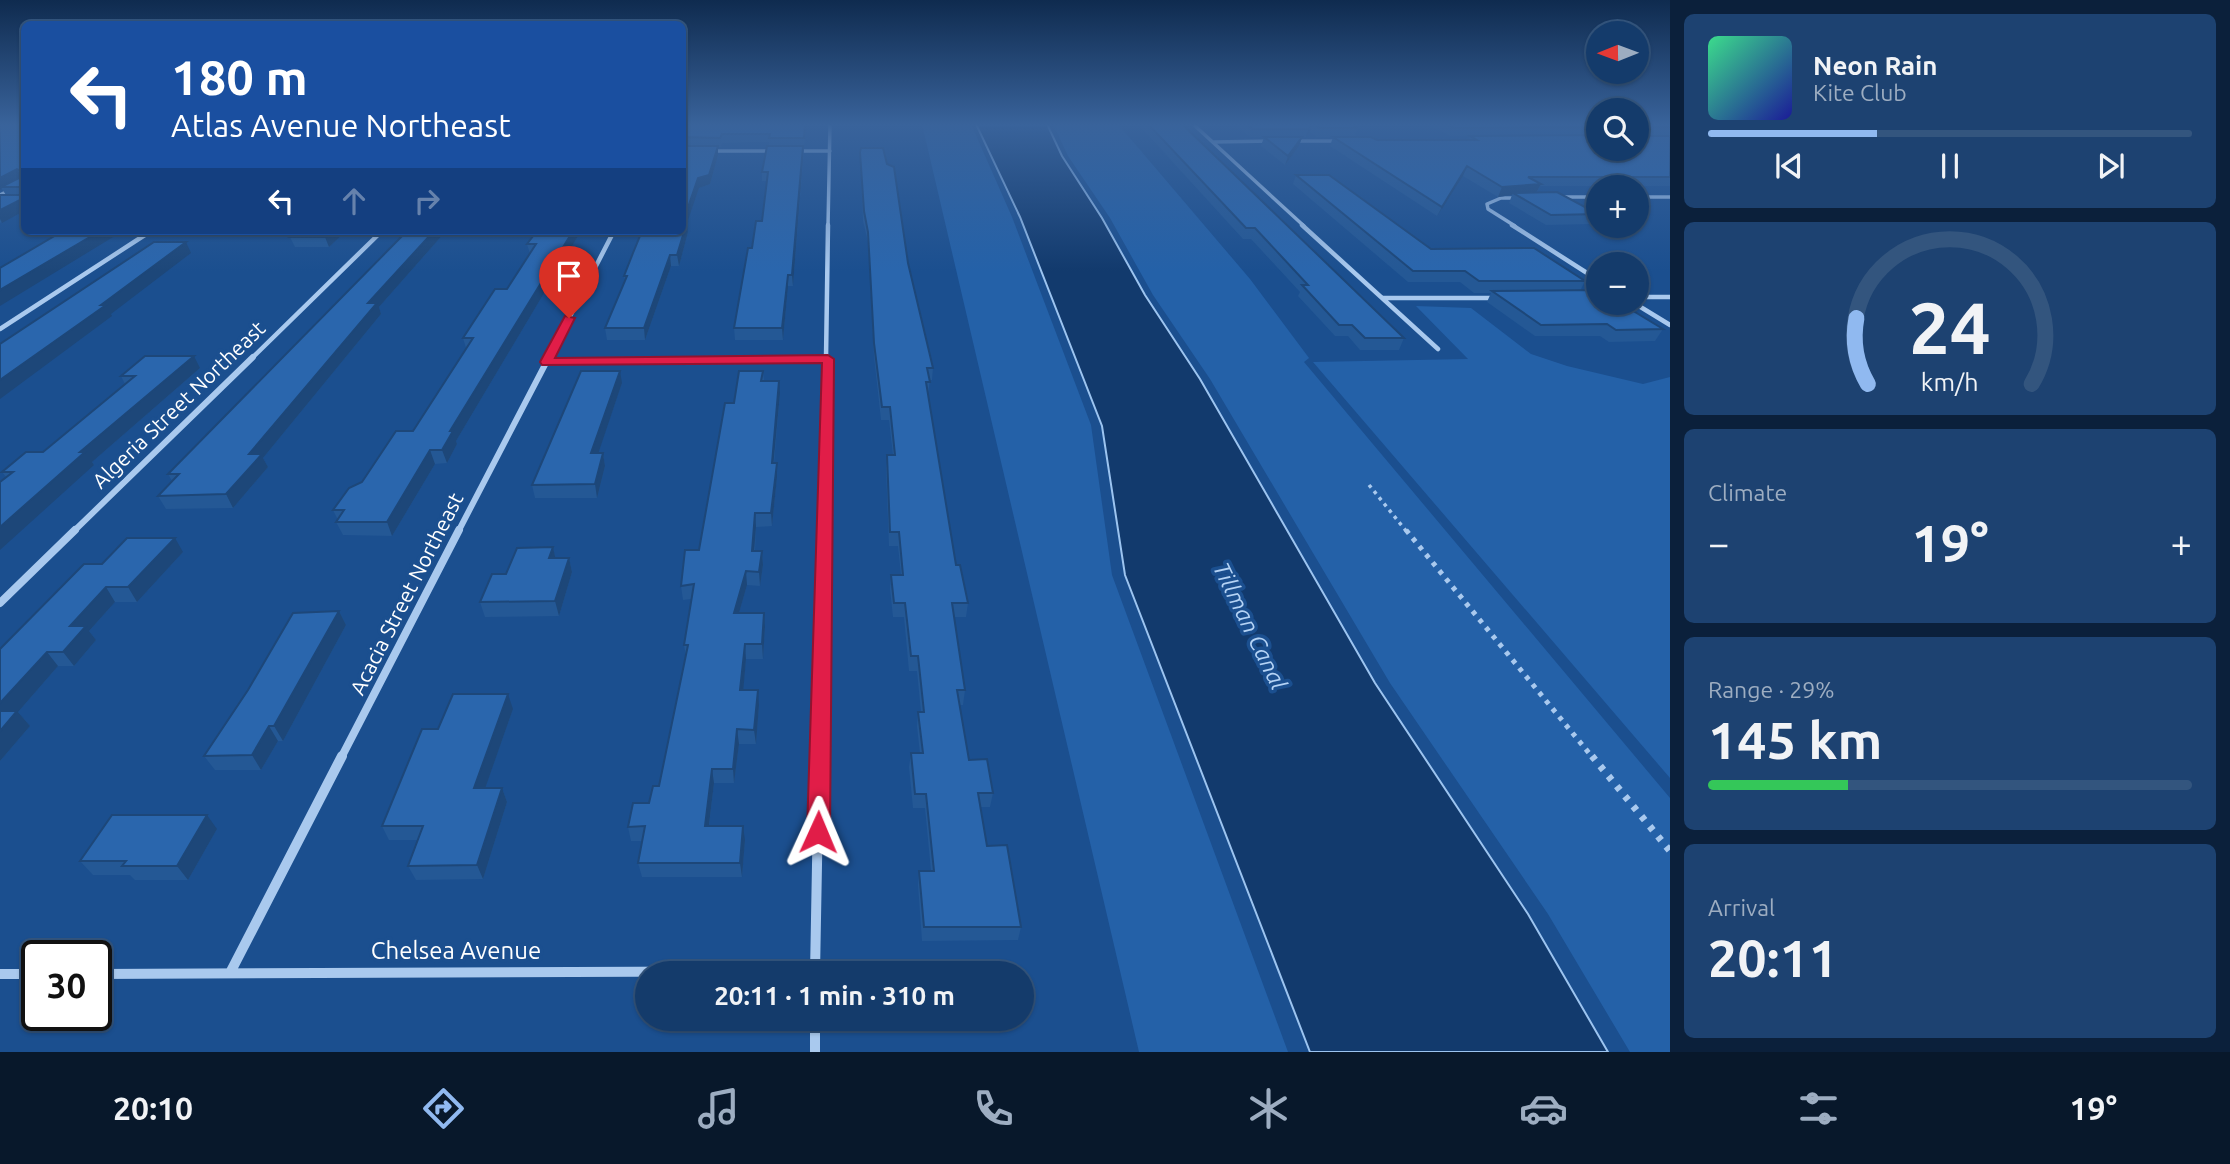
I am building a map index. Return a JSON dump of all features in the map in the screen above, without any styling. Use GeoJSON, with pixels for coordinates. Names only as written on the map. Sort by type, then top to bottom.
{"type":"FeatureCollection","features":[{"type":"Feature","properties":{"kind":"street"},"geometry":{"type":"LineString","coordinates":[[815,961],[830,173]]}},
{"type":"Feature","properties":{"kind":"street"},"geometry":{"type":"LineString","coordinates":[[1247,173],[1438,349]]}},
{"type":"Feature","properties":{"kind":"street"},"geometry":{"type":"LineString","coordinates":[[0,195],[21,184]]}},
{"type":"Feature","properties":{"kind":"street"},"geometry":{"type":"LineString","coordinates":[[1524,197],[1488,202],[1488,209],[1586,272]]}},
{"type":"Feature","properties":{"kind":"street"},"geometry":{"type":"LineString","coordinates":[[1548,197],[1586,197]]}},
{"type":"Feature","properties":{"kind":"street"},"geometry":{"type":"LineString","coordinates":[[1649,197],[1670,197]]}},
{"type":"Feature","properties":{"kind":"street"},"geometry":{"type":"LineString","coordinates":[[0,329],[145,235]]}},
{"type":"Feature","properties":{"kind":"street","name":"Algeria Street Northeast"},"geometry":{"type":"LineString","coordinates":[[0,603],[378,235]]}},
{"type":"Feature","properties":{"kind":"street","name":"Acacia Street Northeast"},"geometry":{"type":"LineString","coordinates":[[230,973],[612,235]]}},
{"type":"Feature","properties":{"kind":"street"},"geometry":{"type":"LineString","coordinates":[[1649,297],[1670,297]]}},
{"type":"Feature","properties":{"kind":"street"},"geometry":{"type":"LineString","coordinates":[[1382,298],[1504,298]]}},
{"type":"Feature","properties":{"kind":"street"},"geometry":{"type":"LineString","coordinates":[[1649,313],[1670,326]]}},
{"type":"Feature","properties":{"kind":"street"},"geometry":{"type":"LineString","coordinates":[[547,362],[828,359]]}},
{"type":"Feature","properties":{"kind":"street","name":"Chelsea Avenue"},"geometry":{"type":"LineString","coordinates":[[112,974],[635,972]]}},
{"type":"Feature","properties":{"kind":"street"},"geometry":{"type":"LineString","coordinates":[[0,974],[21,974]]}},
{"type":"Feature","properties":{"kind":"street"},"geometry":{"type":"LineString","coordinates":[[815,1031],[815,1052]]}},
{"type":"Feature","properties":{"kind":"path"},"geometry":{"type":"LineString","coordinates":[[1369,485],[1670,851]]}},
{"type":"Feature","properties":{"kind":"shaded area"},"geometry":{"type":"Polygon","coordinates":[[[933,173],[993,173],[1012,217],[1091,425],[1112,575],[1288,1052],[1139,1052],[933,173]]]}},
{"type":"Feature","properties":{"kind":"shaded area"},"geometry":{"type":"Polygon","coordinates":[[[1080,173],[1160,173],[1250,279],[1309,358],[1304,362],[1670,798],[1670,1052],[1630,1052],[1548,914],[1390,683],[1210,379],[1153,295],[1110,218],[1080,173]]]}},
{"type":"Feature","properties":{"kind":"shaded area"},"geometry":{"type":"Polygon","coordinates":[[[1416,306],[1471,308],[1531,354],[1567,366],[1643,384],[1670,377],[1670,778],[1313,362],[1468,359],[1416,306]]]}},
{"type":"Feature","properties":{"kind":"water","name":"Tillman Canal"},"geometry":{"type":"Polygon","coordinates":[[[999,173],[1073,173],[1102,218],[1145,295],[1200,379],[1375,683],[1528,914],[1608,1052],[1310,1052],[1125,575],[1102,426],[1020,217],[999,173]]]}},
{"type":"Feature","properties":{"kind":"building"},"geometry":{"type":"Polygon","coordinates":[[[686,173],[710,173],[698,178],[686,213],[686,173]]]}},
{"type":"Feature","properties":{"kind":"building"},"geometry":{"type":"Polygon","coordinates":[[[768,173],[801,173],[792,275],[788,275],[782,328],[734,328],[748,248],[752,248],[756,221],[762,221],[768,173]]]}},
{"type":"Feature","properties":{"kind":"building"},"geometry":{"type":"Polygon","coordinates":[[[861,173],[895,173],[908,263],[933,368],[927,368],[930,382],[926,382],[956,565],[960,565],[968,603],[952,603],[965,690],[957,690],[969,760],[987,759],[993,793],[978,793],[987,846],[1007,845],[1021,927],[924,927],[919,871],[934,871],[926,794],[915,794],[911,753],[923,753],[918,712],[924,712],[918,656],[911,656],[905,603],[894,603],[891,575],[903,575],[899,532],[890,532],[887,455],[895,455],[890,407],[882,407],[874,343],[868,232],[861,173]]]}},
{"type":"Feature","properties":{"kind":"building"},"geometry":{"type":"Polygon","coordinates":[[[1194,173],[1233,173],[1404,338],[1365,338],[1352,325],[1339,325],[1302,285],[1308,285],[1255,228],[1246,228],[1194,173]]]}},
{"type":"Feature","properties":{"kind":"building"},"geometry":{"type":"Polygon","coordinates":[[[1389,173],[1463,173],[1442,207],[1389,173]]]}},
{"type":"Feature","properties":{"kind":"building"},"geometry":{"type":"Polygon","coordinates":[[[1479,173],[1670,173],[1670,177],[1528,177],[1541,184],[1502,187],[1479,173]]]}},
{"type":"Feature","properties":{"kind":"building"},"geometry":{"type":"Polygon","coordinates":[[[1296,175],[1329,175],[1431,249],[1534,248],[1585,281],[1479,281],[1465,271],[1413,271],[1296,175]]]}},
{"type":"Feature","properties":{"kind":"building"},"geometry":{"type":"Polygon","coordinates":[[[21,177],[21,188],[1,187],[21,177]]]}},
{"type":"Feature","properties":{"kind":"building"},"geometry":{"type":"Polygon","coordinates":[[[1557,192],[1586,208],[1586,214],[1551,215],[1513,193],[1557,192]]]}},
{"type":"Feature","properties":{"kind":"building"},"geometry":{"type":"Polygon","coordinates":[[[0,195],[20,195],[21,200],[0,210],[0,195]]]}},
{"type":"Feature","properties":{"kind":"building"},"geometry":{"type":"Polygon","coordinates":[[[56,235],[93,235],[0,290],[0,268],[56,235]]]}},
{"type":"Feature","properties":{"kind":"building"},"geometry":{"type":"Polygon","coordinates":[[[293,235],[327,235],[325,237],[290,237],[293,235]]]}},
{"type":"Feature","properties":{"kind":"building"},"geometry":{"type":"Polygon","coordinates":[[[403,235],[430,235],[368,303],[377,303],[249,454],[262,454],[226,494],[158,496],[179,474],[168,474],[403,235]]]}},
{"type":"Feature","properties":{"kind":"building"},"geometry":{"type":"Polygon","coordinates":[[[534,235],[571,235],[450,431],[453,431],[442,450],[430,450],[387,522],[336,522],[344,510],[333,510],[349,488],[362,482],[396,431],[413,431],[473,338],[463,338],[495,289],[507,289],[536,244],[527,244],[534,235]]]}},
{"type":"Feature","properties":{"kind":"building"},"geometry":{"type":"Polygon","coordinates":[[[640,235],[683,235],[677,255],[670,255],[644,328],[605,328],[627,276],[624,276],[640,235]]]}},
{"type":"Feature","properties":{"kind":"building"},"geometry":{"type":"Polygon","coordinates":[[[154,242],[186,242],[101,305],[106,305],[0,380],[0,344],[154,242]]]}},
{"type":"Feature","properties":{"kind":"building"},"geometry":{"type":"Polygon","coordinates":[[[1586,290],[1586,315],[1640,315],[1663,329],[1616,330],[1607,324],[1541,325],[1492,291],[1586,290]]]}},
{"type":"Feature","properties":{"kind":"building"},"geometry":{"type":"Polygon","coordinates":[[[145,356],[194,356],[80,452],[85,452],[0,527],[0,482],[13,472],[2,472],[26,452],[43,452],[135,376],[121,376],[145,356]]]}},
{"type":"Feature","properties":{"kind":"building"},"geometry":{"type":"Polygon","coordinates":[[[581,371],[620,371],[591,453],[603,453],[595,484],[532,485],[581,371]]]}},
{"type":"Feature","properties":{"kind":"building"},"geometry":{"type":"Polygon","coordinates":[[[739,371],[763,371],[761,381],[779,381],[772,463],[777,463],[771,513],[755,513],[752,551],[762,551],[759,572],[746,571],[734,613],[764,613],[762,644],[745,644],[740,690],[758,690],[754,730],[737,729],[733,769],[712,769],[705,826],[743,826],[740,863],[638,863],[645,826],[628,827],[633,803],[649,803],[653,786],[659,786],[688,645],[684,645],[694,584],[681,586],[685,550],[699,550],[725,403],[734,403],[739,371]]]}},
{"type":"Feature","properties":{"kind":"building"},"geometry":{"type":"Polygon","coordinates":[[[127,538],[175,538],[128,587],[106,587],[70,626],[86,626],[63,652],[47,652],[0,703],[0,649],[84,564],[102,564],[127,538]]]}},
{"type":"Feature","properties":{"kind":"building"},"geometry":{"type":"Polygon","coordinates":[[[553,547],[549,558],[569,558],[555,601],[480,602],[492,574],[506,574],[517,548],[553,547]]]}},
{"type":"Feature","properties":{"kind":"building"},"geometry":{"type":"Polygon","coordinates":[[[339,611],[274,726],[269,726],[252,755],[204,756],[248,690],[293,613],[339,611]]]}},
{"type":"Feature","properties":{"kind":"building"},"geometry":{"type":"Polygon","coordinates":[[[453,694],[508,694],[474,788],[502,788],[477,865],[408,866],[423,826],[382,826],[422,729],[438,729],[453,694]]]}},
{"type":"Feature","properties":{"kind":"building"},"geometry":{"type":"Polygon","coordinates":[[[0,711],[17,711],[0,731],[0,711]]]}},
{"type":"Feature","properties":{"kind":"building"},"geometry":{"type":"Polygon","coordinates":[[[112,815],[207,815],[177,866],[122,866],[126,861],[80,861],[112,815]]]}},
{"type":"Feature","properties":{"kind":"route"},"geometry":{"type":"LineString","coordinates":[[569,318],[547,362],[828,359],[818,832]]}}]}
